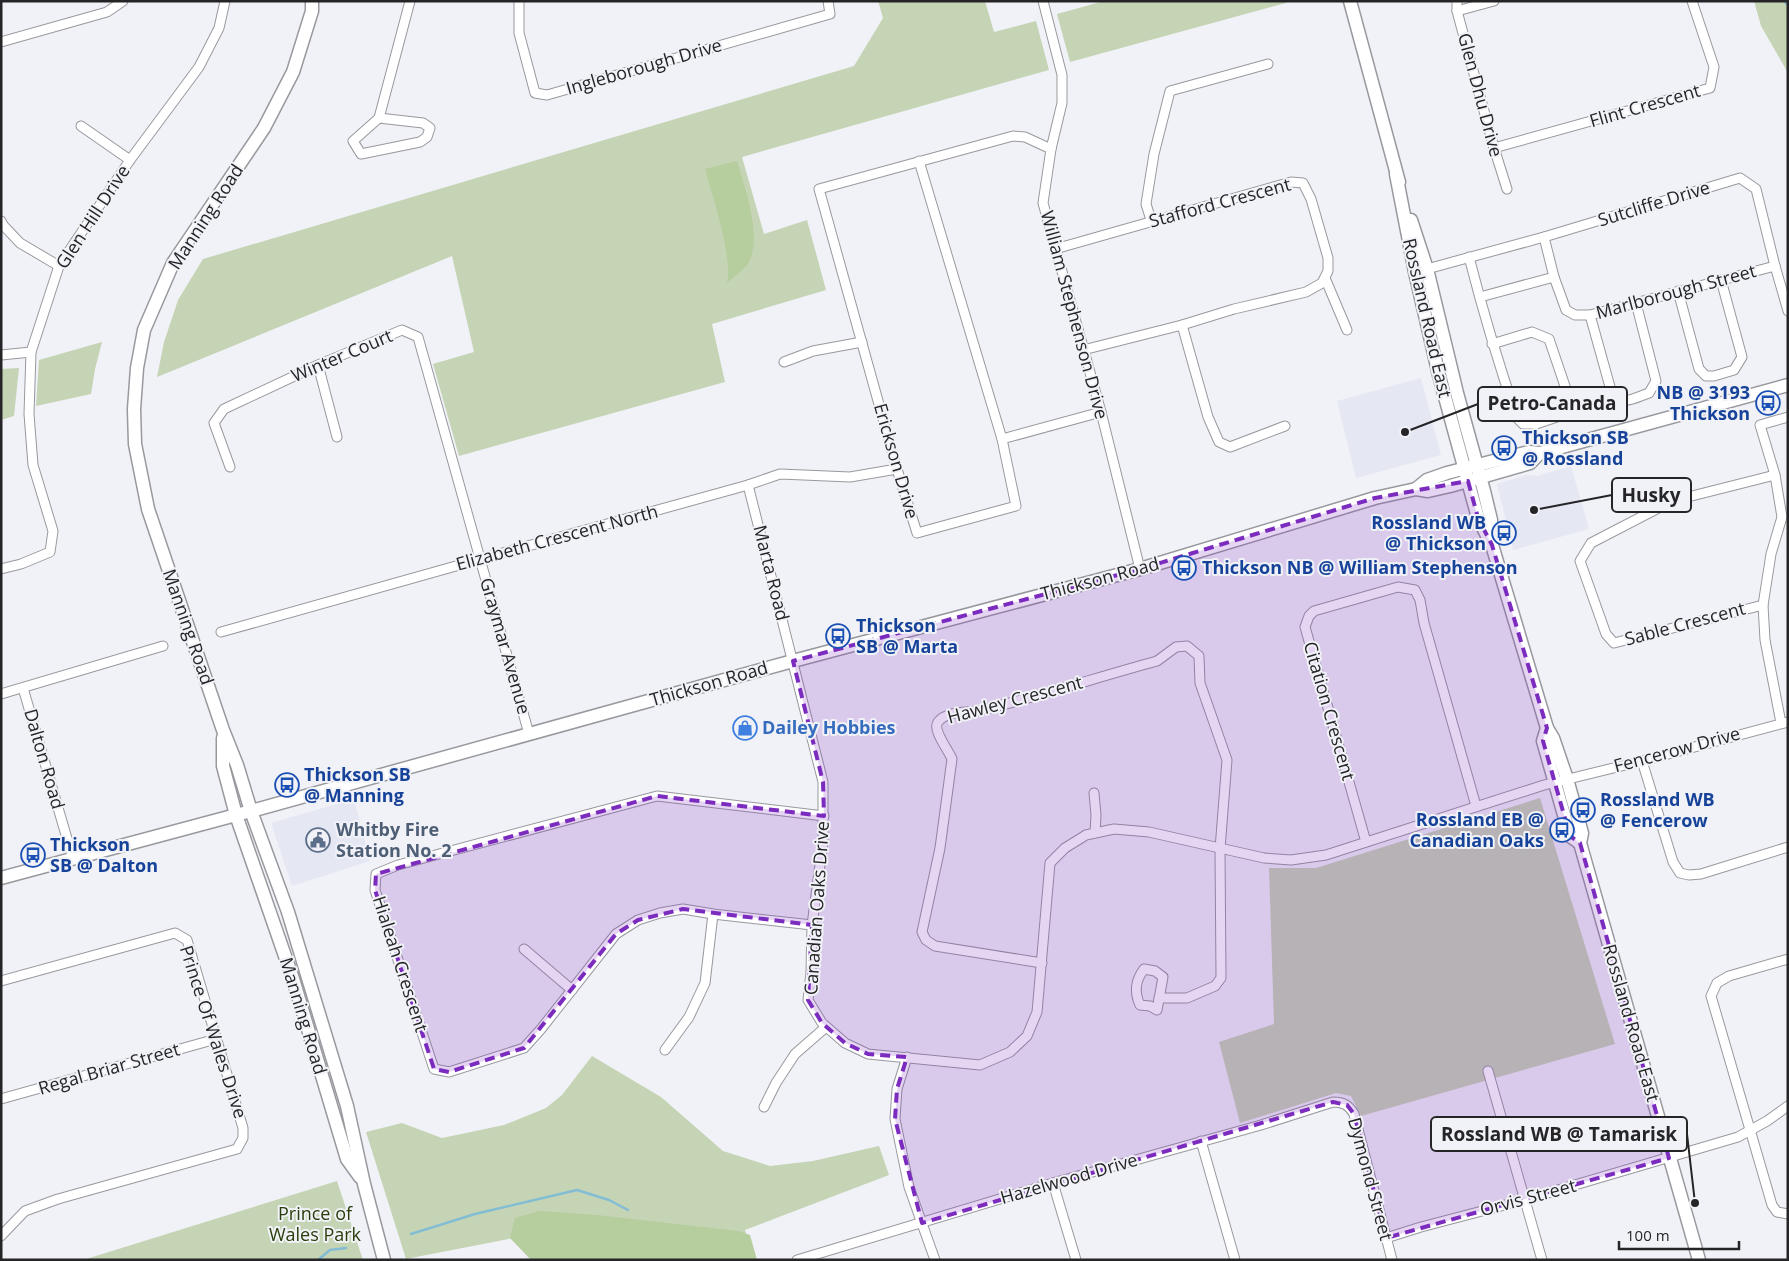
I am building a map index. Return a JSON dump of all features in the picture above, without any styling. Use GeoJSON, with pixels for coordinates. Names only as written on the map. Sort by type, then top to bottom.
{"type":"FeatureCollection","features":[{"type":"Feature","properties":{"kind":"main road","name":"Manning Road"},"geometry":{"type":"LineString","coordinates":[[312,1],[312,11],[293,72],[264,128],[173,264],[144,330],[137,368],[134,409],[135,444],[148,509],[223,730],[237,765],[251,811],[288,912],[347,1106],[364,1184],[384,1260]]}},
{"type":"Feature","properties":{"kind":"main road","name":"Rossland Road East"},"geometry":{"type":"LineString","coordinates":[[1350,1],[1396,174],[1427,269],[1457,393],[1474,480],[1491,520],[1492,545],[1547,728],[1554,738],[1561,781],[1582,833],[1580,843],[1699,1260]]}},
{"type":"Feature","properties":{"kind":"main road","name":"Rossland Road East"},"geometry":{"type":"LineString","coordinates":[[1396,174],[1415,272],[1439,375],[1471,466]]}},
{"type":"Feature","properties":{"kind":"main road","name":"Thickson Road"},"geometry":{"type":"LineString","coordinates":[[1416,489],[1427,480],[1471,466],[1529,452],[1540,453],[1788,385]]}},
{"type":"Feature","properties":{"kind":"main road","name":"Thickson Road"},"geometry":{"type":"LineString","coordinates":[[1,878],[251,811],[793,660],[1140,569],[1375,498],[1416,489],[1428,491],[1474,480],[1530,463],[1540,453]]}},
{"type":"Feature","properties":{"kind":"main road","name":"Manning Road"},"geometry":{"type":"LineString","coordinates":[[223,730],[223,766],[236,815],[293,979],[348,1159],[364,1184]]}},
{"type":"Feature","properties":{"kind":"street"},"geometry":{"type":"LineString","coordinates":[[1,42],[108,12],[123,1]]}},
{"type":"Feature","properties":{"kind":"street","name":"Glen Hill Drive"},"geometry":{"type":"LineString","coordinates":[[1,569],[21,564],[50,552],[53,531],[33,465],[29,414],[31,352],[59,266],[130,160],[199,67],[219,28],[225,1]]}},
{"type":"Feature","properties":{"kind":"street"},"geometry":{"type":"LineString","coordinates":[[379,118],[423,123],[430,128],[427,137],[420,142],[361,154],[353,141],[379,118],[410,1]]}},
{"type":"Feature","properties":{"kind":"street","name":"Ingleborough Drive"},"geometry":{"type":"LineString","coordinates":[[519,1],[519,33],[535,93],[547,95],[830,14],[828,1]]}},
{"type":"Feature","properties":{"kind":"street","name":"William Stephenson Drive"},"geometry":{"type":"LineString","coordinates":[[1043,1],[1062,74],[1062,103],[1051,150],[1043,203],[1101,412],[1140,569]]}},
{"type":"Feature","properties":{"kind":"street"},"geometry":{"type":"LineString","coordinates":[[1457,6],[1494,1]]}},
{"type":"Feature","properties":{"kind":"street","name":"Flint Crescent"},"geometry":{"type":"LineString","coordinates":[[1494,148],[1710,88],[1714,67],[1692,1]]}},
{"type":"Feature","properties":{"kind":"street","name":"Glen Dhu Drive"},"geometry":{"type":"LineString","coordinates":[[1457,6],[1494,148],[1507,189]]}},
{"type":"Feature","properties":{"kind":"street"},"geometry":{"type":"LineString","coordinates":[[1151,220],[1146,204],[1154,154],[1170,91],[1268,64]]}},
{"type":"Feature","properties":{"kind":"street"},"geometry":{"type":"LineString","coordinates":[[82,126],[130,160]]}},
{"type":"Feature","properties":{"kind":"street","name":"Erickson Drive"},"geometry":{"type":"LineString","coordinates":[[919,161],[1002,439],[1016,506],[917,533],[897,469],[819,189],[919,161],[1013,136],[1026,137],[1051,150]]}},
{"type":"Feature","properties":{"kind":"street","name":"Sutcliffe Drive"},"geometry":{"type":"LineString","coordinates":[[1427,269],[1544,237],[1740,178],[1756,189],[1774,266],[1788,311]]}},
{"type":"Feature","properties":{"kind":"street","name":"Stafford Crescent"},"geometry":{"type":"LineString","coordinates":[[1055,249],[1151,220],[1291,182],[1303,183],[1310,199],[1328,258],[1328,271],[1325,278]]}},
{"type":"Feature","properties":{"kind":"street"},"geometry":{"type":"LineString","coordinates":[[1,221],[2,225],[20,243],[59,266]]}},
{"type":"Feature","properties":{"kind":"street","name":"Marlborough Street"},"geometry":{"type":"LineString","coordinates":[[1544,237],[1554,277],[1566,310],[1576,315],[1590,315],[1774,266]]}},
{"type":"Feature","properties":{"kind":"street"},"geometry":{"type":"LineString","coordinates":[[1469,257],[1492,344],[1517,418],[1523,424],[1536,424],[1563,415],[1568,406],[1568,395],[1549,339],[1532,332],[1492,344]]}},
{"type":"Feature","properties":{"kind":"street"},"geometry":{"type":"LineString","coordinates":[[1480,297],[1554,277]]}},
{"type":"Feature","properties":{"kind":"street"},"geometry":{"type":"LineString","coordinates":[[1083,350],[1182,325],[1234,309],[1306,292],[1322,283],[1325,278]]}},
{"type":"Feature","properties":{"kind":"street"},"geometry":{"type":"LineString","coordinates":[[1325,278],[1347,330]]}},
{"type":"Feature","properties":{"kind":"street"},"geometry":{"type":"LineString","coordinates":[[1678,291],[1699,369],[1706,376],[1714,376],[1734,370],[1742,356],[1721,280]]}},
{"type":"Feature","properties":{"kind":"street"},"geometry":{"type":"LineString","coordinates":[[1590,315],[1612,394],[1619,400],[1628,401],[1649,393],[1656,381],[1636,303]]}},
{"type":"Feature","properties":{"kind":"street"},"geometry":{"type":"LineString","coordinates":[[1182,325],[1208,418],[1218,442],[1230,447],[1285,426]]}},
{"type":"Feature","properties":{"kind":"street","name":"Winter Court"},"geometry":{"type":"LineString","coordinates":[[230,467],[214,423],[224,409],[318,365],[402,330],[418,337],[480,559]]}},
{"type":"Feature","properties":{"kind":"street"},"geometry":{"type":"LineString","coordinates":[[784,362],[813,352],[862,342]]}},
{"type":"Feature","properties":{"kind":"street"},"geometry":{"type":"LineString","coordinates":[[1,355],[31,352]]}},
{"type":"Feature","properties":{"kind":"street"},"geometry":{"type":"LineString","coordinates":[[318,365],[337,437]]}},
{"type":"Feature","properties":{"kind":"street"},"geometry":{"type":"LineString","coordinates":[[1002,439],[1101,412]]}},
{"type":"Feature","properties":{"kind":"street"},"geometry":{"type":"LineString","coordinates":[[1784,722],[1765,640],[1763,604],[1771,554],[1782,518],[1774,474],[1760,425],[1788,417]]}},
{"type":"Feature","properties":{"kind":"street","name":"Elizabeth Crescent North"},"geometry":{"type":"LineString","coordinates":[[221,632],[748,485],[780,474],[850,477],[897,469]]}},
{"type":"Feature","properties":{"kind":"street","name":"Sable Crescent"},"geometry":{"type":"LineString","coordinates":[[1763,604],[1614,642],[1606,634],[1580,561],[1591,543],[1672,501],[1774,474]]}},
{"type":"Feature","properties":{"kind":"street","name":"Marta Road"},"geometry":{"type":"LineString","coordinates":[[748,485],[793,660]]}},
{"type":"Feature","properties":{"kind":"street","name":"Graymar Avenue"},"geometry":{"type":"LineString","coordinates":[[480,559],[529,734]]}},
{"type":"Feature","properties":{"kind":"street","name":"Citation Crescent"},"geometry":{"type":"LineString","coordinates":[[1366,842],[1305,627],[1309,616],[1314,611],[1398,587],[1415,590],[1420,600],[1427,632],[1476,806]]}},
{"type":"Feature","properties":{"kind":"street"},"geometry":{"type":"LineString","coordinates":[[1,694],[164,646]]}},
{"type":"Feature","properties":{"kind":"street","name":"Hawley Crescent"},"geometry":{"type":"LineString","coordinates":[[1042,963],[935,946],[926,940],[922,932],[940,848],[952,759],[936,730],[937,723],[943,717],[980,710],[1156,661],[1176,647],[1187,646],[1199,656],[1200,683],[1227,760],[1220,849]]}},
{"type":"Feature","properties":{"kind":"street","name":"Canadian Oaks Drive"},"geometry":{"type":"LineString","coordinates":[[793,660],[823,782],[823,842],[812,925],[811,972],[808,1000],[826,1027],[845,1043],[868,1054],[980,1065],[1010,1052],[1027,1036],[1037,1012],[1050,863],[1065,848],[1086,836],[1114,829],[1149,832],[1264,858],[1291,860],[1326,855],[1476,806],[1561,781]]}},
{"type":"Feature","properties":{"kind":"street","name":"Dalton Road"},"geometry":{"type":"LineString","coordinates":[[23,688],[73,859]]}},
{"type":"Feature","properties":{"kind":"street","name":"Fencerow Drive"},"geometry":{"type":"LineString","coordinates":[[1561,781],[1784,722]]}},
{"type":"Feature","properties":{"kind":"street"},"geometry":{"type":"LineString","coordinates":[[1642,761],[1673,862],[1680,872],[1689,875],[1701,874],[1788,847]]}},
{"type":"Feature","properties":{"kind":"street"},"geometry":{"type":"LineString","coordinates":[[1094,793],[1095,833]]}},
{"type":"Feature","properties":{"kind":"street","name":"Hialeah Crescent"},"geometry":{"type":"LineString","coordinates":[[812,925],[683,909],[660,913],[638,920],[616,934],[524,1048],[450,1072],[434,1069],[375,890],[376,874],[398,865],[657,796],[824,816]]}},
{"type":"Feature","properties":{"kind":"street"},"geometry":{"type":"LineString","coordinates":[[1159,998],[1187,998],[1215,986],[1221,978],[1220,849]]}},
{"type":"Feature","properties":{"kind":"street"},"geometry":{"type":"LineString","coordinates":[[665,1050],[689,1017],[705,983],[713,914]]}},
{"type":"Feature","properties":{"kind":"street","name":"Prince Of Wales Drive"},"geometry":{"type":"LineString","coordinates":[[1,981],[175,933],[187,940],[243,1128],[243,1138],[237,1149],[58,1199],[26,1212],[1,1236]]}},
{"type":"Feature","properties":{"kind":"street"},"geometry":{"type":"LineString","coordinates":[[524,949],[572,990]]}},
{"type":"Feature","properties":{"kind":"street"},"geometry":{"type":"LineString","coordinates":[[1788,959],[1729,976],[1717,983],[1711,996],[1772,1205],[1777,1212],[1788,1214]]}},
{"type":"Feature","properties":{"kind":"street"},"geometry":{"type":"LineString","coordinates":[[1144,969],[1155,971],[1163,977],[1159,998],[1157,1010],[1150,1006],[1140,1005],[1136,996],[1138,977],[1144,969]]}},
{"type":"Feature","properties":{"kind":"street"},"geometry":{"type":"LineString","coordinates":[[764,1107],[776,1082],[795,1054],[826,1027]]}},
{"type":"Feature","properties":{"kind":"street","name":"Regal Briar Street"},"geometry":{"type":"LineString","coordinates":[[1,1099],[216,1039]]}},
{"type":"Feature","properties":{"kind":"street"},"geometry":{"type":"LineString","coordinates":[[907,1057],[897,1089],[895,1119],[909,1186],[935,1260]]}},
{"type":"Feature","properties":{"kind":"street"},"geometry":{"type":"LineString","coordinates":[[1488,1071],[1542,1260]]}},
{"type":"Feature","properties":{"kind":"street","name":"Hazelwood Drive"},"geometry":{"type":"LineString","coordinates":[[797,1260],[1053,1183],[1261,1125],[1324,1104],[1342,1102]]}},
{"type":"Feature","properties":{"kind":"street","name":"Dymond Street"},"geometry":{"type":"LineString","coordinates":[[1342,1102],[1351,1108],[1354,1114],[1392,1260]]}},
{"type":"Feature","properties":{"kind":"street","name":"Orvis Street"},"geometry":{"type":"LineString","coordinates":[[1386,1238],[1524,1200],[1738,1137],[1751,1131],[1788,1106]]}},
{"type":"Feature","properties":{"kind":"street"},"geometry":{"type":"LineString","coordinates":[[1201,1141],[1235,1260]]}},
{"type":"Feature","properties":{"kind":"street"},"geometry":{"type":"LineString","coordinates":[[1053,1183],[1076,1260]]}},
{"type":"Feature","properties":{"kind":"highlighted area"},"geometry":{"type":"Polygon","coordinates":[[[1468,481],[1478,518],[1492,545],[1547,728],[1543,741],[1570,836],[1580,843],[1669,1158],[1386,1238],[1354,1114],[1347,1105],[1333,1102],[922,1223],[895,1119],[897,1089],[907,1057],[868,1054],[845,1043],[822,1023],[808,1000],[812,925],[683,909],[638,920],[616,934],[524,1048],[449,1072],[434,1069],[375,890],[376,874],[657,796],[824,816],[823,782],[793,661],[1140,569],[1375,498],[1468,481]]]}},
{"type":"Feature","properties":{"kind":"shaded area"},"geometry":{"type":"Polygon","coordinates":[[[1421,378],[1441,455],[1356,478],[1337,401],[1421,378]]]}},
{"type":"Feature","properties":{"kind":"shaded area"},"geometry":{"type":"Polygon","coordinates":[[[1571,466],[1589,529],[1513,550],[1497,484],[1526,475],[1537,476],[1571,466]]]}},
{"type":"Feature","properties":{"kind":"shaded area"},"geometry":{"type":"Polygon","coordinates":[[[354,799],[370,861],[292,886],[271,823],[354,799]]]}},
{"type":"Feature","properties":{"kind":"green space"},"geometry":{"type":"Polygon","coordinates":[[[878,1],[985,1],[994,32],[1036,21],[1049,70],[742,157],[764,234],[807,220],[826,290],[712,324],[725,382],[459,456],[433,364],[474,352],[452,256],[157,377],[164,342],[178,300],[203,259],[854,66],[883,18],[878,1]]]}},
{"type":"Feature","properties":{"kind":"green space"},"geometry":{"type":"Polygon","coordinates":[[[1104,1],[1285,1],[1286,3],[1070,62],[1057,14],[1104,1]]]}},
{"type":"Feature","properties":{"kind":"green space"},"geometry":{"type":"Polygon","coordinates":[[[1754,1],[1788,1],[1788,73],[1761,26],[1754,1]]]}},
{"type":"Feature","properties":{"kind":"green space"},"geometry":{"type":"Polygon","coordinates":[[[737,161],[751,212],[754,239],[753,251],[749,262],[742,271],[727,283],[728,272],[725,243],[705,169],[737,161]]]}},
{"type":"Feature","properties":{"kind":"green space"},"geometry":{"type":"Polygon","coordinates":[[[102,342],[91,394],[36,406],[39,360],[102,342]]]}},
{"type":"Feature","properties":{"kind":"green space"},"geometry":{"type":"Polygon","coordinates":[[[19,368],[14,416],[1,420],[1,369],[19,368]]]}},
{"type":"Feature","properties":{"kind":"green space"},"geometry":{"type":"Polygon","coordinates":[[[1540,798],[1615,1044],[1361,1116],[1351,1096],[1336,1093],[1240,1123],[1219,1042],[1274,1024],[1269,868],[1316,868],[1540,798]]]}},
{"type":"Feature","properties":{"kind":"green space"},"geometry":{"type":"Polygon","coordinates":[[[592,1056],[661,1097],[723,1151],[770,1166],[813,1161],[879,1146],[889,1175],[745,1230],[754,1260],[529,1235],[406,1259],[366,1132],[402,1123],[442,1138],[504,1125],[546,1108],[562,1095],[592,1056]]]}},
{"type":"Feature","properties":{"kind":"green space","name":"Prince of Wales Park"},"geometry":{"type":"Polygon","coordinates":[[[337,1181],[363,1260],[83,1260],[337,1181]]]}},
{"type":"Feature","properties":{"kind":"green space"},"geometry":{"type":"Polygon","coordinates":[[[539,1211],[597,1215],[738,1231],[750,1235],[757,1260],[531,1260],[510,1238],[515,1218],[539,1211]]]}},
{"type":"Feature","properties":{"kind":"waterway"},"geometry":{"type":"LineString","coordinates":[[1784,1],[1788,5]]}},
{"type":"Feature","properties":{"kind":"waterway"},"geometry":{"type":"LineString","coordinates":[[411,1234],[475,1214],[577,1190],[609,1200],[628,1210]]}},
{"type":"Feature","properties":{"kind":"waterway"},"geometry":{"type":"LineString","coordinates":[[318,1260],[330,1250],[346,1248]]}},
{"type":"Feature","properties":{"kind":"place","name":"NB @ 3193 Thickson"},"geometry":{"type":"Point","coordinates":[1768,403]}},
{"type":"Feature","properties":{"kind":"place","name":"Petro-Canada"},"geometry":{"type":"Point","coordinates":[1405,432]}},
{"type":"Feature","properties":{"kind":"place","name":"Thickson SB @ Rossland"},"geometry":{"type":"Point","coordinates":[1504,448]}},
{"type":"Feature","properties":{"kind":"place","name":"Husky"},"geometry":{"type":"Point","coordinates":[1534,510]}},
{"type":"Feature","properties":{"kind":"place","name":"Rossland WB @ Thickson"},"geometry":{"type":"Point","coordinates":[1504,533]}},
{"type":"Feature","properties":{"kind":"place","name":"Thickson NB @ William Stephenson"},"geometry":{"type":"Point","coordinates":[1184,568]}},
{"type":"Feature","properties":{"kind":"place","name":"Thickson SB @ Marta"},"geometry":{"type":"Point","coordinates":[838,636]}},
{"type":"Feature","properties":{"kind":"place","name":"Dailey Hobbies"},"geometry":{"type":"Point","coordinates":[745,728]}},
{"type":"Feature","properties":{"kind":"place","name":"Thickson SB @ Manning"},"geometry":{"type":"Point","coordinates":[287,785]}},
{"type":"Feature","properties":{"kind":"place","name":"Rossland WB @ Fencerow"},"geometry":{"type":"Point","coordinates":[1583,810]}},
{"type":"Feature","properties":{"kind":"place","name":"Rossland EB @ Canadian Oaks"},"geometry":{"type":"Point","coordinates":[1562,830]}},
{"type":"Feature","properties":{"kind":"place","name":"Whitby Fire Station No. 2"},"geometry":{"type":"Point","coordinates":[318,840]}},
{"type":"Feature","properties":{"kind":"place","name":"Thickson SB @ Dalton"},"geometry":{"type":"Point","coordinates":[33,855]}},
{"type":"Feature","properties":{"kind":"place","name":"Rossland WB @ Tamarisk"},"geometry":{"type":"Point","coordinates":[1695,1203]}}]}
